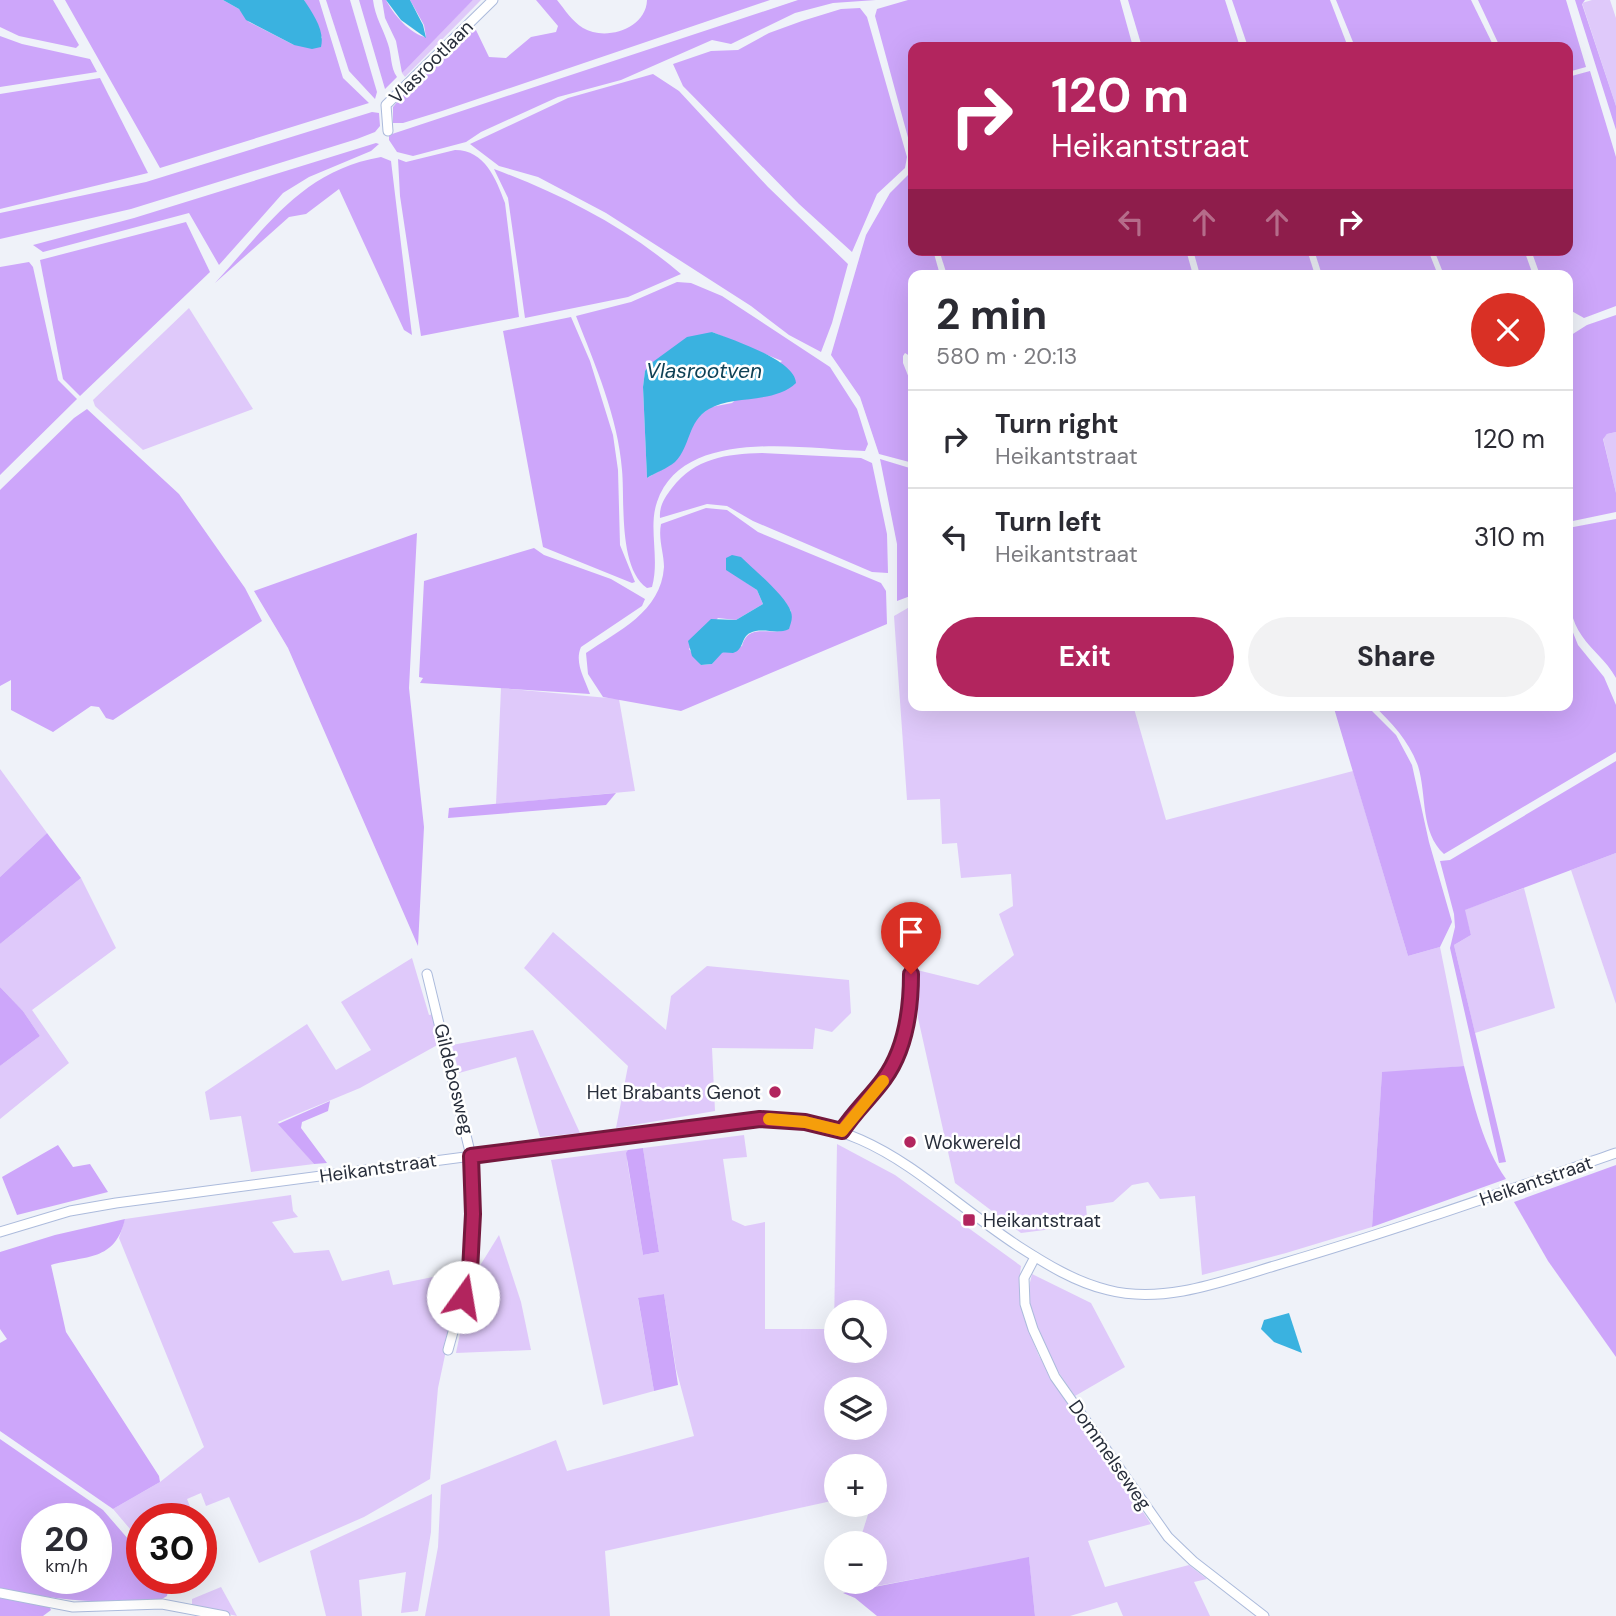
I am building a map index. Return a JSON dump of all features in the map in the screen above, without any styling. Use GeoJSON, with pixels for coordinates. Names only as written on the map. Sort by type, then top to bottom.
{"type":"FeatureCollection","features":[{"type":"Feature","properties":{"kind":"street","name":"Vlasrootlaan"},"geometry":{"type":"LineString","coordinates":[[388,131],[386,106],[493,0]]}},
{"type":"Feature","properties":{"kind":"street"},"geometry":{"type":"LineString","coordinates":[[842,1131],[883,1081],[895,1059],[911,1011],[910,915]]}},
{"type":"Feature","properties":{"kind":"street","name":"Gildebosweg"},"geometry":{"type":"LineString","coordinates":[[427,974],[471,1156],[473,1214],[470,1271],[448,1350]]}},
{"type":"Feature","properties":{"kind":"street","name":"Heikantstraat"},"geometry":{"type":"LineString","coordinates":[[0,1232],[70,1211],[116,1203],[471,1156],[537,1151],[760,1119],[805,1122],[842,1131],[897,1157],[945,1195],[1035,1257],[1077,1281],[1111,1291],[1149,1295],[1203,1286],[1357,1242],[1616,1153]]}},
{"type":"Feature","properties":{"kind":"street","name":"Dommelseweg"},"geometry":{"type":"LineString","coordinates":[[1035,1257],[1024,1278],[1025,1304],[1037,1339],[1055,1377],[1168,1537],[1193,1561],[1264,1616]]}},
{"type":"Feature","properties":{"kind":"street"},"geometry":{"type":"LineString","coordinates":[[0,1593],[73,1607],[162,1604],[225,1616]]}},
{"type":"Feature","properties":{"kind":"shaded area"},"geometry":{"type":"Polygon","coordinates":[[[0,0],[53,0],[79,45],[76,48],[19,36],[0,27],[0,0]]]}},
{"type":"Feature","properties":{"kind":"shaded area"},"geometry":{"type":"Polygon","coordinates":[[[65,0],[223,0],[239,9],[249,22],[294,45],[322,38],[304,0],[319,0],[343,78],[369,103],[160,168],[65,0]]]}},
{"type":"Feature","properties":{"kind":"shaded area"},"geometry":{"type":"Polygon","coordinates":[[[326,0],[350,0],[377,92],[375,99],[349,71],[326,0]]]}},
{"type":"Feature","properties":{"kind":"shaded area"},"geometry":{"type":"Polygon","coordinates":[[[359,0],[373,0],[389,48],[397,77],[385,89],[359,0]]]}},
{"type":"Feature","properties":{"kind":"shaded area"},"geometry":{"type":"Polygon","coordinates":[[[382,0],[386,0],[409,28],[426,37],[424,25],[410,0],[473,0],[402,73],[396,41],[385,18],[382,0]]]}},
{"type":"Feature","properties":{"kind":"shaded area"},"geometry":{"type":"Polygon","coordinates":[[[473,0],[481,0],[405,77],[402,73],[407,67],[473,0]]]}},
{"type":"Feature","properties":{"kind":"shaded area"},"geometry":{"type":"Polygon","coordinates":[[[536,0],[557,0],[583,28],[592,32],[612,33],[640,19],[647,0],[770,0],[442,111],[403,123],[393,123],[393,107],[402,96],[472,27],[489,57],[506,58],[531,37],[556,32],[558,26],[536,0]]]}},
{"type":"Feature","properties":{"kind":"shaded area"},"geometry":{"type":"Polygon","coordinates":[[[798,0],[876,0],[833,3],[795,13],[731,44],[712,40],[621,80],[558,97],[481,132],[466,142],[413,156],[397,152],[389,140],[389,135],[798,0]]]}},
{"type":"Feature","properties":{"kind":"shaded area"},"geometry":{"type":"Polygon","coordinates":[[[908,0],[1120,0],[1132,42],[908,42],[908,138],[875,16],[877,9],[908,0]]]}},
{"type":"Feature","properties":{"kind":"shaded area"},"geometry":{"type":"Polygon","coordinates":[[[1128,0],[1225,0],[1238,42],[1141,42],[1128,0]]]}},
{"type":"Feature","properties":{"kind":"shaded area"},"geometry":{"type":"Polygon","coordinates":[[[1232,0],[1330,0],[1346,42],[1246,42],[1232,0]]]}},
{"type":"Feature","properties":{"kind":"shaded area"},"geometry":{"type":"Polygon","coordinates":[[[1336,0],[1471,0],[1492,42],[1353,42],[1336,0]]]}},
{"type":"Feature","properties":{"kind":"shaded area"},"geometry":{"type":"Polygon","coordinates":[[[1478,0],[1566,0],[1586,67],[1573,71],[1573,42],[1498,42],[1478,0]]]}},
{"type":"Feature","properties":{"kind":"shaded area"},"geometry":{"type":"Polygon","coordinates":[[[1575,0],[1585,0],[1582,4],[1616,106],[1616,130],[1575,0]]]}},
{"type":"Feature","properties":{"kind":"shaded area"},"geometry":{"type":"Polygon","coordinates":[[[1610,0],[1616,18],[1616,106],[1582,3],[1610,0]]]}},
{"type":"Feature","properties":{"kind":"shaded area"},"geometry":{"type":"Polygon","coordinates":[[[860,8],[867,17],[907,157],[905,168],[877,194],[852,252],[799,204],[683,86],[673,64],[711,51],[738,50],[769,33],[802,21],[841,9],[860,8]]]}},
{"type":"Feature","properties":{"kind":"shaded area"},"geometry":{"type":"Polygon","coordinates":[[[0,36],[22,44],[90,59],[97,72],[0,87],[0,36]]]}},
{"type":"Feature","properties":{"kind":"shaded area"},"geometry":{"type":"Polygon","coordinates":[[[1590,71],[1616,157],[1616,306],[1584,318],[1573,312],[1573,270],[1538,270],[1533,256],[1573,256],[1573,76],[1590,71]]]}},
{"type":"Feature","properties":{"kind":"shaded area"},"geometry":{"type":"Polygon","coordinates":[[[653,74],[679,91],[768,187],[848,264],[821,352],[789,335],[751,306],[606,213],[538,177],[499,166],[470,144],[568,98],[653,74]]]}},
{"type":"Feature","properties":{"kind":"shaded area"},"geometry":{"type":"Polygon","coordinates":[[[100,78],[148,173],[0,209],[0,94],[100,78]]]}},
{"type":"Feature","properties":{"kind":"shaded area"},"geometry":{"type":"Polygon","coordinates":[[[372,112],[379,113],[380,126],[375,132],[357,139],[131,209],[0,239],[0,213],[146,182],[372,112]]]}},
{"type":"Feature","properties":{"kind":"shaded area"},"geometry":{"type":"Polygon","coordinates":[[[379,144],[371,151],[309,177],[283,193],[219,265],[189,213],[43,252],[33,245],[134,218],[379,144]]]}},
{"type":"Feature","properties":{"kind":"shaded area"},"geometry":{"type":"Polygon","coordinates":[[[455,150],[465,151],[482,160],[493,176],[505,203],[519,317],[421,336],[400,196],[398,159],[406,162],[455,150]]]}},
{"type":"Feature","properties":{"kind":"shaded area"},"geometry":{"type":"Polygon","coordinates":[[[381,157],[391,161],[412,335],[404,330],[339,189],[306,214],[289,217],[215,283],[269,223],[307,189],[328,175],[353,164],[381,157]]]}},
{"type":"Feature","properties":{"kind":"shaded area"},"geometry":{"type":"Polygon","coordinates":[[[494,169],[544,189],[592,213],[638,241],[681,274],[628,297],[525,318],[508,198],[494,169]]]}},
{"type":"Feature","properties":{"kind":"shaded area"},"geometry":{"type":"Polygon","coordinates":[[[908,175],[908,256],[935,256],[939,270],[908,270],[908,355],[905,353],[903,356],[903,363],[908,376],[908,462],[879,454],[860,397],[831,355],[866,235],[890,193],[908,175]]]}},
{"type":"Feature","properties":{"kind":"shaded area"},"geometry":{"type":"Polygon","coordinates":[[[186,222],[210,272],[80,396],[63,379],[40,260],[186,222]]]}},
{"type":"Feature","properties":{"kind":"shaded area"},"geometry":{"type":"Polygon","coordinates":[[[941,256],[1188,256],[1192,270],[945,270],[941,256]]]}},
{"type":"Feature","properties":{"kind":"shaded area"},"geometry":{"type":"Polygon","coordinates":[[[1195,256],[1309,256],[1313,270],[1199,270],[1195,256]]]}},
{"type":"Feature","properties":{"kind":"shaded area"},"geometry":{"type":"Polygon","coordinates":[[[1316,256],[1430,256],[1436,270],[1320,270],[1316,256]]]}},
{"type":"Feature","properties":{"kind":"shaded area"},"geometry":{"type":"Polygon","coordinates":[[[1436,256],[1526,256],[1531,270],[1442,270],[1436,256]]]}},
{"type":"Feature","properties":{"kind":"shaded area"},"geometry":{"type":"Polygon","coordinates":[[[29,262],[33,267],[58,380],[77,399],[0,475],[0,267],[29,262]]]}},
{"type":"Feature","properties":{"kind":"shaded area"},"geometry":{"type":"Polygon","coordinates":[[[677,282],[691,283],[722,296],[830,367],[857,409],[868,444],[865,451],[748,447],[718,452],[692,462],[671,478],[657,502],[654,522],[654,576],[652,587],[647,588],[631,565],[627,550],[622,470],[616,430],[605,392],[576,316],[631,302],[677,282]],[[712,332],[645,371],[643,387],[647,478],[673,463],[681,453],[694,420],[711,407],[732,403],[782,361],[712,332]]]}},
{"type":"Feature","properties":{"kind":"shaded area"},"geometry":{"type":"Polygon","coordinates":[[[189,308],[253,409],[143,450],[95,406],[93,400],[189,308]]]}},
{"type":"Feature","properties":{"kind":"shaded area"},"geometry":{"type":"Polygon","coordinates":[[[1616,315],[1616,432],[1607,434],[1603,439],[1616,493],[1616,512],[1573,521],[1573,334],[1587,325],[1616,315]]]}},
{"type":"Feature","properties":{"kind":"shaded area"},"geometry":{"type":"Polygon","coordinates":[[[571,317],[590,361],[613,435],[618,470],[620,545],[635,582],[632,583],[543,547],[503,331],[571,317]]]}},
{"type":"Feature","properties":{"kind":"shaded area"},"geometry":{"type":"Polygon","coordinates":[[[87,409],[179,494],[245,588],[262,621],[113,720],[106,718],[99,707],[91,706],[53,732],[11,710],[11,680],[0,686],[0,490],[74,418],[87,409]]]}},
{"type":"Feature","properties":{"kind":"shaded area"},"geometry":{"type":"Polygon","coordinates":[[[1616,432],[1616,493],[1603,438],[1616,432]]]}},
{"type":"Feature","properties":{"kind":"shaded area"},"geometry":{"type":"Polygon","coordinates":[[[762,453],[861,458],[872,463],[887,534],[888,573],[872,572],[753,521],[727,506],[707,504],[660,518],[667,495],[691,470],[724,457],[762,453]]]}},
{"type":"Feature","properties":{"kind":"shaded area"},"geometry":{"type":"Polygon","coordinates":[[[880,459],[908,467],[908,597],[897,601],[897,544],[880,459]]]}},
{"type":"Feature","properties":{"kind":"shaded area"},"geometry":{"type":"Polygon","coordinates":[[[706,508],[727,510],[758,532],[881,583],[886,591],[887,624],[681,711],[603,697],[588,674],[586,653],[636,619],[655,596],[664,567],[661,524],[706,508]],[[735,575],[757,590],[763,604],[736,620],[718,618],[689,649],[701,665],[712,664],[721,653],[742,646],[750,634],[789,628],[791,611],[785,602],[735,575]]]}},
{"type":"Feature","properties":{"kind":"shaded area"},"geometry":{"type":"Polygon","coordinates":[[[1616,519],[1616,678],[1586,642],[1573,618],[1573,527],[1616,519]]]}},
{"type":"Feature","properties":{"kind":"shaded area"},"geometry":{"type":"Polygon","coordinates":[[[417,533],[409,688],[424,827],[418,946],[288,648],[254,591],[417,533]]]}},
{"type":"Feature","properties":{"kind":"shaded area"},"geometry":{"type":"Polygon","coordinates":[[[534,548],[544,555],[611,579],[645,599],[642,606],[581,647],[579,665],[590,694],[420,683],[423,678],[419,677],[424,581],[534,548]]]}},
{"type":"Feature","properties":{"kind":"shaded area"},"geometry":{"type":"Polygon","coordinates":[[[908,608],[908,711],[1135,711],[1166,820],[1353,771],[1408,956],[1440,947],[1464,1066],[1382,1073],[1372,1227],[1202,1275],[1195,1196],[1160,1199],[1148,1182],[1132,1185],[1113,1202],[1086,1206],[1087,1217],[1061,1223],[1060,1228],[1021,1233],[955,1183],[918,1018],[917,970],[978,985],[1014,955],[999,914],[1013,906],[1011,874],[961,878],[957,843],[942,844],[940,799],[907,800],[894,616],[908,608]]]}},
{"type":"Feature","properties":{"kind":"shaded area"},"geometry":{"type":"Polygon","coordinates":[[[1573,632],[1578,645],[1604,677],[1616,705],[1616,752],[1444,854],[1431,835],[1418,766],[1410,748],[1379,711],[1573,711],[1573,632]]]}},
{"type":"Feature","properties":{"kind":"shaded area"},"geometry":{"type":"Polygon","coordinates":[[[501,688],[619,699],[635,791],[496,804],[501,688]]]}},
{"type":"Feature","properties":{"kind":"shaded area"},"geometry":{"type":"Polygon","coordinates":[[[1335,711],[1372,711],[1396,735],[1412,765],[1429,842],[1452,922],[1440,947],[1408,956],[1335,711]]]}},
{"type":"Feature","properties":{"kind":"shaded area"},"geometry":{"type":"Polygon","coordinates":[[[1616,761],[1616,853],[1465,910],[1471,935],[1454,945],[1506,1162],[1499,1163],[1450,948],[1455,927],[1454,914],[1440,861],[1450,860],[1616,761]]]}},
{"type":"Feature","properties":{"kind":"shaded area"},"geometry":{"type":"Polygon","coordinates":[[[0,769],[47,833],[0,877],[0,769]]]}},
{"type":"Feature","properties":{"kind":"shaded area"},"geometry":{"type":"Polygon","coordinates":[[[616,793],[606,805],[448,818],[449,808],[616,793]]]}},
{"type":"Feature","properties":{"kind":"shaded area"},"geometry":{"type":"Polygon","coordinates":[[[47,833],[81,878],[0,944],[0,877],[47,833]]]}},
{"type":"Feature","properties":{"kind":"shaded area"},"geometry":{"type":"Polygon","coordinates":[[[1616,853],[1616,1004],[1571,870],[1616,853]]]}},
{"type":"Feature","properties":{"kind":"shaded area"},"geometry":{"type":"Polygon","coordinates":[[[81,878],[116,948],[32,1010],[69,1063],[0,1119],[0,1066],[40,1036],[23,1011],[0,987],[0,944],[81,878]]]}},
{"type":"Feature","properties":{"kind":"shaded area"},"geometry":{"type":"Polygon","coordinates":[[[1524,888],[1555,1008],[1475,1033],[1454,945],[1471,935],[1464,910],[1524,888]]]}},
{"type":"Feature","properties":{"kind":"shaded area"},"geometry":{"type":"Polygon","coordinates":[[[553,932],[666,1030],[671,996],[707,966],[849,980],[851,1013],[832,1032],[815,1028],[813,1049],[712,1048],[715,1111],[616,1128],[628,1066],[524,968],[553,932]]]}},
{"type":"Feature","properties":{"kind":"shaded area"},"geometry":{"type":"Polygon","coordinates":[[[412,958],[429,1015],[434,1014],[441,1043],[360,1088],[278,1122],[314,1164],[251,1172],[241,1116],[210,1120],[205,1092],[307,1024],[336,1070],[371,1050],[341,1002],[412,958]]]}},
{"type":"Feature","properties":{"kind":"shaded area"},"geometry":{"type":"Polygon","coordinates":[[[0,987],[23,1011],[40,1036],[0,1066],[0,987]]]}},
{"type":"Feature","properties":{"kind":"shaded area"},"geometry":{"type":"Polygon","coordinates":[[[533,1030],[580,1133],[540,1137],[516,1057],[459,1073],[452,1045],[533,1030]]]}},
{"type":"Feature","properties":{"kind":"shaded area"},"geometry":{"type":"Polygon","coordinates":[[[1464,1066],[1485,1139],[1506,1179],[1372,1227],[1382,1072],[1464,1066]]]}},
{"type":"Feature","properties":{"kind":"shaded area"},"geometry":{"type":"Polygon","coordinates":[[[330,1101],[328,1111],[302,1122],[301,1128],[327,1163],[314,1164],[278,1124],[330,1101]]]}},
{"type":"Feature","properties":{"kind":"shaded area"},"geometry":{"type":"Polygon","coordinates":[[[744,1135],[747,1157],[723,1159],[732,1220],[745,1226],[765,1222],[765,1329],[824,1329],[824,1363],[887,1363],[887,1300],[834,1300],[837,1144],[895,1175],[1021,1266],[1021,1301],[1039,1356],[1151,1524],[1088,1541],[1105,1587],[1189,1565],[1207,1579],[1194,1582],[1210,1616],[1123,1616],[1117,1602],[1070,1616],[1035,1616],[1029,1558],[887,1584],[887,1531],[863,1531],[867,1517],[887,1517],[887,1454],[824,1454],[824,1503],[605,1551],[610,1616],[425,1616],[438,1547],[441,1485],[556,1440],[567,1471],[694,1436],[676,1369],[664,1294],[638,1299],[654,1391],[603,1405],[551,1160],[628,1150],[627,1161],[643,1255],[659,1252],[643,1148],[744,1135]]]}},
{"type":"Feature","properties":{"kind":"shaded area"},"geometry":{"type":"Polygon","coordinates":[[[58,1145],[73,1167],[90,1164],[108,1192],[17,1215],[2,1177],[58,1145]]]}},
{"type":"Feature","properties":{"kind":"shaded area"},"geometry":{"type":"Polygon","coordinates":[[[643,1148],[659,1252],[643,1255],[626,1153],[628,1150],[643,1148]]]}},
{"type":"Feature","properties":{"kind":"shaded area"},"geometry":{"type":"Polygon","coordinates":[[[1616,1165],[1616,1357],[1548,1261],[1514,1202],[1616,1165]]]}},
{"type":"Feature","properties":{"kind":"shaded area"},"geometry":{"type":"Polygon","coordinates":[[[291,1195],[293,1211],[298,1217],[272,1222],[294,1253],[329,1250],[342,1281],[389,1270],[393,1285],[463,1271],[438,1388],[430,1479],[364,1517],[259,1563],[229,1497],[214,1503],[205,1503],[201,1493],[187,1499],[189,1503],[126,1503],[126,1524],[113,1509],[160,1482],[204,1447],[119,1238],[125,1219],[291,1195]]]}},
{"type":"Feature","properties":{"kind":"shaded area"},"geometry":{"type":"Polygon","coordinates":[[[125,1219],[114,1243],[106,1250],[51,1265],[66,1332],[159,1476],[160,1482],[113,1509],[112,1503],[104,1503],[0,1431],[0,1343],[7,1339],[0,1329],[0,1252],[55,1235],[125,1219]]]}},
{"type":"Feature","properties":{"kind":"shaded area"},"geometry":{"type":"Polygon","coordinates":[[[499,1235],[521,1302],[531,1350],[456,1353],[471,1280],[499,1235]]]}},
{"type":"Feature","properties":{"kind":"shaded area"},"geometry":{"type":"Polygon","coordinates":[[[1032,1274],[1091,1303],[1125,1367],[1075,1396],[1048,1354],[1034,1323],[1029,1290],[1032,1274]]]}},
{"type":"Feature","properties":{"kind":"shaded area"},"geometry":{"type":"Polygon","coordinates":[[[664,1294],[678,1385],[654,1391],[638,1298],[664,1294]]]}},
{"type":"Feature","properties":{"kind":"shaded area"},"geometry":{"type":"Polygon","coordinates":[[[0,1439],[93,1503],[21,1503],[21,1592],[0,1589],[0,1439]]]}},
{"type":"Feature","properties":{"kind":"shaded area"},"geometry":{"type":"Polygon","coordinates":[[[432,1494],[431,1532],[418,1611],[401,1613],[406,1572],[359,1580],[362,1616],[326,1616],[310,1551],[432,1494]]]}},
{"type":"Feature","properties":{"kind":"shaded area"},"geometry":{"type":"Polygon","coordinates":[[[112,1520],[126,1537],[126,1594],[167,1594],[162,1599],[119,1602],[62,1599],[31,1594],[112,1594],[112,1520]]]}},
{"type":"Feature","properties":{"kind":"shaded area"},"geometry":{"type":"Polygon","coordinates":[[[1029,1557],[1035,1616],[877,1616],[855,1598],[845,1594],[887,1594],[887,1584],[1029,1557]]]}},
{"type":"Feature","properties":{"kind":"shaded area"},"geometry":{"type":"Polygon","coordinates":[[[221,1587],[237,1616],[192,1606],[192,1599],[204,1594],[217,1594],[217,1589],[221,1587]]]}},
{"type":"Feature","properties":{"kind":"shaded area"},"geometry":{"type":"Polygon","coordinates":[[[0,1598],[49,1606],[51,1610],[43,1616],[0,1616],[0,1598]]]}},
{"type":"Feature","properties":{"kind":"water"},"geometry":{"type":"Polygon","coordinates":[[[223,0],[304,0],[320,28],[321,47],[312,49],[294,45],[246,20],[239,9],[223,0]]]}},
{"type":"Feature","properties":{"kind":"water"},"geometry":{"type":"Polygon","coordinates":[[[386,0],[410,0],[423,25],[426,38],[401,20],[386,0]]]}},
{"type":"Feature","properties":{"kind":"water","name":"Vlasrootven"},"geometry":{"type":"Polygon","coordinates":[[[712,332],[775,359],[793,375],[796,383],[777,394],[729,402],[709,409],[693,427],[675,462],[647,478],[643,387],[645,371],[650,364],[687,337],[712,332]]]}},
{"type":"Feature","properties":{"kind":"water"},"geometry":{"type":"Polygon","coordinates":[[[732,555],[741,557],[776,591],[791,612],[791,623],[789,629],[784,631],[750,633],[737,651],[722,653],[712,664],[701,665],[692,656],[688,641],[711,619],[736,620],[763,604],[757,590],[726,570],[726,558],[732,555]]]}},
{"type":"Feature","properties":{"kind":"water"},"geometry":{"type":"Polygon","coordinates":[[[1289,1313],[1302,1353],[1274,1342],[1261,1329],[1264,1320],[1289,1313]]]}},
{"type":"Feature","properties":{"kind":"slow traffic"},"geometry":{"type":"LineString","coordinates":[[769,1119],[805,1122],[842,1131],[883,1081]]}},
{"type":"Feature","properties":{"kind":"place","name":"Het Brabants Genot"},"geometry":{"type":"Point","coordinates":[775,1092]}},
{"type":"Feature","properties":{"kind":"place","name":"Wokwereld"},"geometry":{"type":"Point","coordinates":[910,1142]}},
{"type":"Feature","properties":{"kind":"place","name":"Heikantstraat"},"geometry":{"type":"Point","coordinates":[969,1220]}},
{"type":"Feature","properties":{"kind":"route"},"geometry":{"type":"LineString","coordinates":[[463,1297],[470,1271],[473,1214],[471,1156],[760,1119],[805,1122],[842,1131],[883,1081],[895,1059],[911,1011],[911,974]]}}]}
